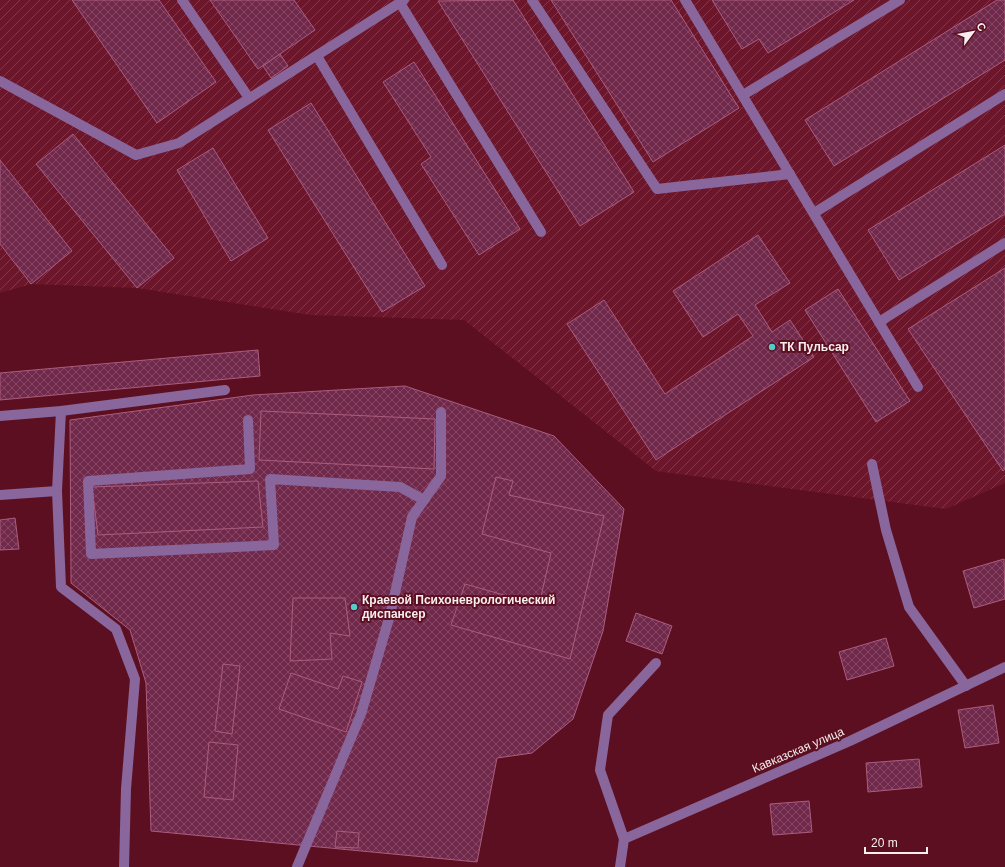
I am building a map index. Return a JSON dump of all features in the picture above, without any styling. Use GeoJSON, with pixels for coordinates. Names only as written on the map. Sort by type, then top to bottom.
{"type":"FeatureCollection","features":[{"type":"Feature","properties":{"kind":"street"},"geometry":{"type":"LineString","coordinates":[[182,0],[249,98]]}},
{"type":"Feature","properties":{"kind":"street"},"geometry":{"type":"LineString","coordinates":[[532,0],[657,190],[790,174]]}},
{"type":"Feature","properties":{"kind":"street"},"geometry":{"type":"LineString","coordinates":[[684,0],[743,95],[918,388]]}},
{"type":"Feature","properties":{"kind":"street"},"geometry":{"type":"LineString","coordinates":[[743,95],[900,0]]}},
{"type":"Feature","properties":{"kind":"street"},"geometry":{"type":"LineString","coordinates":[[0,81],[136,155],[179,143],[402,1],[540,232]]}},
{"type":"Feature","properties":{"kind":"street"},"geometry":{"type":"LineString","coordinates":[[317,56],[442,265]]}},
{"type":"Feature","properties":{"kind":"street"},"geometry":{"type":"LineString","coordinates":[[814,213],[1005,94]]}},
{"type":"Feature","properties":{"kind":"street"},"geometry":{"type":"LineString","coordinates":[[879,322],[1005,243]]}},
{"type":"Feature","properties":{"kind":"street"},"geometry":{"type":"LineString","coordinates":[[0,416],[62,411],[225,390]]}},
{"type":"Feature","properties":{"kind":"street"},"geometry":{"type":"LineString","coordinates":[[62,411],[57,491],[61,587],[116,629],[135,679],[126,789],[124,867]]}},
{"type":"Feature","properties":{"kind":"street"},"geometry":{"type":"LineString","coordinates":[[297,867],[361,714],[390,615],[412,517],[441,476],[441,412]]}},
{"type":"Feature","properties":{"kind":"street"},"geometry":{"type":"LineString","coordinates":[[248,420],[250,469],[88,481],[91,554],[274,545],[270,479],[400,487],[424,500]]}},
{"type":"Feature","properties":{"kind":"street"},"geometry":{"type":"LineString","coordinates":[[872,464],[886,530],[909,607],[966,686]]}},
{"type":"Feature","properties":{"kind":"street"},"geometry":{"type":"LineString","coordinates":[[0,495],[57,491]]}},
{"type":"Feature","properties":{"kind":"street"},"geometry":{"type":"LineString","coordinates":[[620,867],[624,839],[600,770],[608,715],[656,663]]}},
{"type":"Feature","properties":{"kind":"street","name":"Кавказская улица"},"geometry":{"type":"LineString","coordinates":[[624,839],[850,741],[1005,667]]}},
{"type":"Feature","properties":{"kind":"shaded area"},"geometry":{"type":"Polygon","coordinates":[[[0,0],[1005,0],[1005,483],[946,509],[656,471],[464,320],[311,315],[137,288],[31,284],[0,293],[0,0]]]}},
{"type":"Feature","properties":{"kind":"building"},"geometry":{"type":"Polygon","coordinates":[[[72,0],[159,0],[216,82],[157,123],[72,0]]]}},
{"type":"Feature","properties":{"kind":"building"},"geometry":{"type":"Polygon","coordinates":[[[210,0],[294,0],[315,30],[258,69],[210,0]]]}},
{"type":"Feature","properties":{"kind":"building"},"geometry":{"type":"Polygon","coordinates":[[[513,0],[634,192],[580,226],[438,1],[513,0]]]}},
{"type":"Feature","properties":{"kind":"building"},"geometry":{"type":"Polygon","coordinates":[[[551,0],[671,0],[739,108],[653,162],[551,0]]]}},
{"type":"Feature","properties":{"kind":"building"},"geometry":{"type":"Polygon","coordinates":[[[712,0],[854,0],[768,53],[759,39],[742,49],[712,0]]]}},
{"type":"Feature","properties":{"kind":"building"},"geometry":{"type":"Polygon","coordinates":[[[997,0],[1005,0],[1005,60],[834,166],[805,120],[997,0]]]}},
{"type":"Feature","properties":{"kind":"building"},"geometry":{"type":"Polygon","coordinates":[[[280,54],[288,66],[271,78],[263,66],[280,54]]]}},
{"type":"Feature","properties":{"kind":"building"},"geometry":{"type":"Polygon","coordinates":[[[414,62],[520,229],[479,255],[421,164],[431,157],[383,82],[414,62]]]}},
{"type":"Feature","properties":{"kind":"building"},"geometry":{"type":"Polygon","coordinates":[[[311,103],[425,286],[382,312],[268,130],[311,103]]]}},
{"type":"Feature","properties":{"kind":"building"},"geometry":{"type":"Polygon","coordinates":[[[73,134],[174,258],[137,288],[36,164],[73,134]]]}},
{"type":"Feature","properties":{"kind":"building"},"geometry":{"type":"Polygon","coordinates":[[[1005,145],[1005,214],[899,280],[868,230],[1005,145]]]}},
{"type":"Feature","properties":{"kind":"building"},"geometry":{"type":"Polygon","coordinates":[[[213,148],[268,238],[231,261],[177,170],[213,148]]]}},
{"type":"Feature","properties":{"kind":"building"},"geometry":{"type":"Polygon","coordinates":[[[0,160],[72,251],[31,284],[0,244],[0,160]]]}},
{"type":"Feature","properties":{"kind":"building","name":"ТК Пульсар"},"geometry":{"type":"Polygon","coordinates":[[[758,235],[790,283],[755,305],[772,332],[790,320],[814,357],[656,460],[567,324],[604,300],[665,394],[753,336],[738,314],[703,337],[673,291],[758,235]]]}},
{"type":"Feature","properties":{"kind":"building"},"geometry":{"type":"Polygon","coordinates":[[[1005,268],[1005,469],[1003,471],[908,329],[1005,268]]]}},
{"type":"Feature","properties":{"kind":"building"},"geometry":{"type":"Polygon","coordinates":[[[838,289],[910,401],[876,422],[805,310],[838,289]]]}},
{"type":"Feature","properties":{"kind":"building"},"geometry":{"type":"Polygon","coordinates":[[[258,350],[260,376],[0,400],[0,373],[258,350]]]}},
{"type":"Feature","properties":{"kind":"building","name":"Краевой Психоневрологический диспансер"},"geometry":{"type":"Polygon","coordinates":[[[405,386],[554,436],[624,509],[603,631],[573,719],[532,753],[497,758],[477,862],[151,831],[146,683],[130,630],[71,583],[70,420],[253,395],[405,386]]]}},
{"type":"Feature","properties":{"kind":"building"},"geometry":{"type":"Polygon","coordinates":[[[261,411],[435,419],[434,469],[259,460],[261,411]]]}},
{"type":"Feature","properties":{"kind":"building"},"geometry":{"type":"Polygon","coordinates":[[[496,477],[513,481],[509,495],[604,516],[570,659],[451,625],[465,584],[539,605],[551,553],[482,534],[496,477]]]}},
{"type":"Feature","properties":{"kind":"building"},"geometry":{"type":"Polygon","coordinates":[[[258,481],[263,527],[98,535],[92,487],[258,481]]]}},
{"type":"Feature","properties":{"kind":"building"},"geometry":{"type":"Polygon","coordinates":[[[15,518],[19,549],[0,550],[0,520],[15,518]]]}},
{"type":"Feature","properties":{"kind":"building"},"geometry":{"type":"Polygon","coordinates":[[[1004,559],[1005,599],[974,608],[963,571],[1004,559]]]}},
{"type":"Feature","properties":{"kind":"building"},"geometry":{"type":"Polygon","coordinates":[[[293,598],[345,598],[350,636],[330,633],[332,659],[290,661],[293,598]]]}},
{"type":"Feature","properties":{"kind":"building"},"geometry":{"type":"Polygon","coordinates":[[[636,613],[672,626],[662,654],[626,641],[636,613]]]}},
{"type":"Feature","properties":{"kind":"building"},"geometry":{"type":"Polygon","coordinates":[[[886,638],[894,666],[847,680],[839,652],[886,638]]]}},
{"type":"Feature","properties":{"kind":"building"},"geometry":{"type":"Polygon","coordinates":[[[223,664],[240,666],[232,734],[215,731],[223,664]]]}},
{"type":"Feature","properties":{"kind":"building"},"geometry":{"type":"Polygon","coordinates":[[[291,673],[338,689],[343,676],[362,682],[346,732],[279,709],[291,673]]]}},
{"type":"Feature","properties":{"kind":"building"},"geometry":{"type":"Polygon","coordinates":[[[993,705],[999,743],[965,748],[958,710],[993,705]]]}},
{"type":"Feature","properties":{"kind":"building"},"geometry":{"type":"Polygon","coordinates":[[[209,742],[238,745],[233,800],[204,797],[209,742]]]}},
{"type":"Feature","properties":{"kind":"building"},"geometry":{"type":"Polygon","coordinates":[[[919,759],[922,787],[868,792],[866,763],[919,759]]]}},
{"type":"Feature","properties":{"kind":"building"},"geometry":{"type":"Polygon","coordinates":[[[809,801],[812,832],[773,835],[770,804],[809,801]]]}},
{"type":"Feature","properties":{"kind":"building"},"geometry":{"type":"Polygon","coordinates":[[[337,831],[359,833],[358,848],[335,847],[337,831]]]}},
{"type":"Feature","properties":{"kind":"place","name":"ТК Пульсар"},"geometry":{"type":"Point","coordinates":[772,347]}},
{"type":"Feature","properties":{"kind":"place","name":"Краевой Психоневрологический диспансер"},"geometry":{"type":"Point","coordinates":[354,607]}}]}
